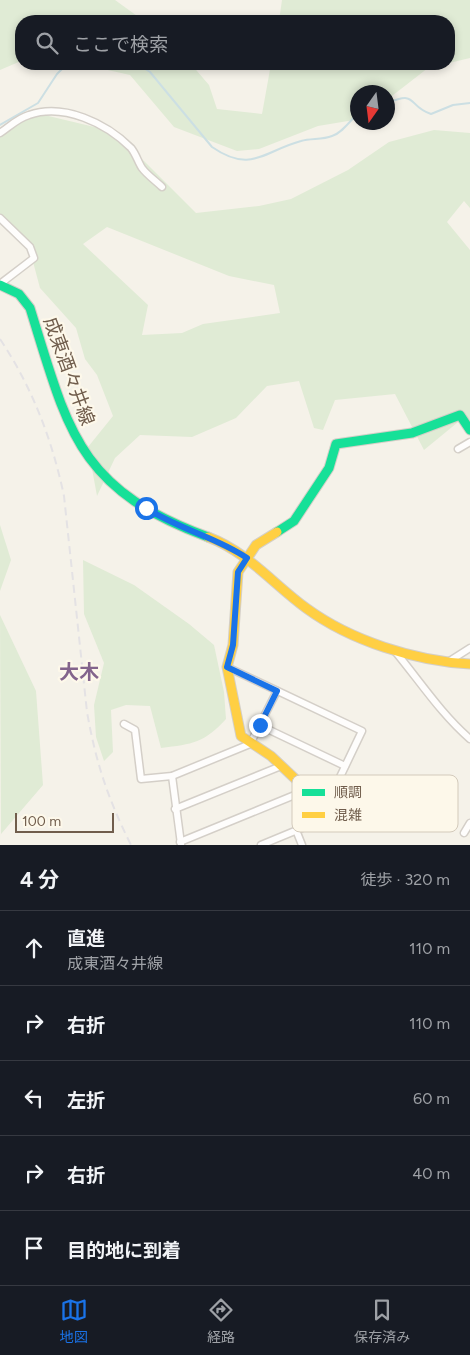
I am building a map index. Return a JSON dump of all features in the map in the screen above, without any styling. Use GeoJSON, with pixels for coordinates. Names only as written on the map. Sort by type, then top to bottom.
{"type":"FeatureCollection","features":[{"type":"Feature","properties":{"kind":"main road","name":"成東酒々井線"},"geometry":{"type":"LineString","coordinates":[[0,284],[19,294],[30,308],[69,425],[80,446],[105,478],[161,518],[232,548],[247,558],[308,609],[330,622],[393,649],[446,662],[470,664]]}},
{"type":"Feature","properties":{"kind":"main road"},"geometry":{"type":"LineString","coordinates":[[293,775],[271,756],[250,744],[241,736],[238,728],[227,667],[233,645],[238,572],[256,545],[294,521],[329,468],[336,444],[412,433],[460,415],[470,430]]}},
{"type":"Feature","properties":{"kind":"street"},"geometry":{"type":"LineString","coordinates":[[0,133],[27,115],[52,111],[95,122],[132,149],[143,170],[162,187]]}},
{"type":"Feature","properties":{"kind":"street"},"geometry":{"type":"LineString","coordinates":[[0,218],[30,247],[34,258],[32,262],[0,284]]}},
{"type":"Feature","properties":{"kind":"street"},"geometry":{"type":"LineString","coordinates":[[458,449],[470,442]]}},
{"type":"Feature","properties":{"kind":"street"},"geometry":{"type":"LineString","coordinates":[[446,662],[470,648]]}},
{"type":"Feature","properties":{"kind":"street"},"geometry":{"type":"LineString","coordinates":[[393,649],[444,710],[450,722],[470,739]]}},
{"type":"Feature","properties":{"kind":"street"},"geometry":{"type":"LineString","coordinates":[[227,667],[362,732],[341,775]]}},
{"type":"Feature","properties":{"kind":"street"},"geometry":{"type":"LineString","coordinates":[[124,724],[135,730],[140,779],[172,776],[250,744],[277,691]]}},
{"type":"Feature","properties":{"kind":"street"},"geometry":{"type":"LineString","coordinates":[[260,725],[345,766]]}},
{"type":"Feature","properties":{"kind":"street"},"geometry":{"type":"LineString","coordinates":[[175,809],[281,766]]}},
{"type":"Feature","properties":{"kind":"street"},"geometry":{"type":"LineString","coordinates":[[172,776],[181,844],[292,797]]}},
{"type":"Feature","properties":{"kind":"street"},"geometry":{"type":"LineString","coordinates":[[464,833],[470,823]]}},
{"type":"Feature","properties":{"kind":"street"},"geometry":{"type":"LineString","coordinates":[[261,845],[292,832]]}},
{"type":"Feature","properties":{"kind":"street"},"geometry":{"type":"LineString","coordinates":[[297,832],[302,845]]}},
{"type":"Feature","properties":{"kind":"green space"},"geometry":{"type":"Polygon","coordinates":[[[0,0],[115,0],[136,15],[15,15],[15,64],[0,70],[0,0]]]}},
{"type":"Feature","properties":{"kind":"green space"},"geometry":{"type":"Polygon","coordinates":[[[282,0],[470,0],[470,58],[455,62],[455,15],[280,15],[282,0]]]}},
{"type":"Feature","properties":{"kind":"green space"},"geometry":{"type":"Polygon","coordinates":[[[108,70],[196,70],[209,85],[217,109],[262,114],[270,70],[425,70],[395,94],[395,85],[350,85],[350,121],[318,126],[259,149],[237,151],[174,127],[130,75],[108,70]]]}},
{"type":"Feature","properties":{"kind":"green space"},"geometry":{"type":"Polygon","coordinates":[[[36,113],[107,130],[144,161],[196,213],[259,206],[291,199],[348,170],[389,142],[434,130],[470,133],[470,208],[464,201],[447,222],[470,250],[470,419],[463,418],[424,450],[395,394],[335,400],[323,430],[314,428],[299,381],[267,386],[236,418],[192,437],[140,435],[115,458],[97,496],[88,447],[113,416],[97,375],[85,359],[76,328],[40,288],[28,243],[0,223],[0,135],[36,113]],[[107,227],[83,244],[148,305],[142,335],[182,333],[203,324],[280,313],[274,285],[229,276],[107,227]]]}},
{"type":"Feature","properties":{"kind":"green space"},"geometry":{"type":"Polygon","coordinates":[[[0,525],[11,560],[0,591],[0,525]]]}},
{"type":"Feature","properties":{"kind":"green space"},"geometry":{"type":"Polygon","coordinates":[[[83,560],[134,585],[189,624],[214,645],[224,692],[226,719],[204,738],[182,745],[161,748],[150,706],[126,705],[111,710],[113,752],[104,761],[96,737],[94,705],[104,663],[84,614],[83,560]]]}},
{"type":"Feature","properties":{"kind":"green space"},"geometry":{"type":"Polygon","coordinates":[[[0,615],[36,691],[43,785],[1,834],[1,845],[0,615]]]}},
{"type":"Feature","properties":{"kind":"waterway"},"geometry":{"type":"LineString","coordinates":[[0,125],[38,103],[61,70]]}},
{"type":"Feature","properties":{"kind":"waterway"},"geometry":{"type":"LineString","coordinates":[[147,70],[212,147],[237,159],[248,160],[257,158],[301,141],[332,136],[343,130],[350,122]]}},
{"type":"Feature","properties":{"kind":"waterway"},"geometry":{"type":"LineString","coordinates":[[395,100],[408,99],[423,111],[431,114],[453,105],[470,103]]}},
{"type":"Feature","properties":{"kind":"railway"},"geometry":{"type":"LineString","coordinates":[[0,339],[22,376],[40,414],[59,475],[64,496],[87,712],[104,780],[131,845]]}},
{"type":"Feature","properties":{"kind":"traffic: fast"},"geometry":{"type":"LineString","coordinates":[[0,285],[19,294],[30,308],[55,388],[68,421],[84,450],[104,476],[130,498],[164,518],[208,537]]}},
{"type":"Feature","properties":{"kind":"traffic: fast"},"geometry":{"type":"LineString","coordinates":[[277,532],[294,521],[329,468],[336,444],[412,433],[460,415],[470,430]]}},
{"type":"Feature","properties":{"kind":"traffic: slow"},"geometry":{"type":"LineString","coordinates":[[277,532],[256,545],[238,572],[233,645],[227,667],[241,736],[271,756],[292,776]]}},
{"type":"Feature","properties":{"kind":"traffic: slow"},"geometry":{"type":"LineString","coordinates":[[208,537],[236,551],[306,608],[343,630],[406,654],[428,659],[470,664]]}},
{"type":"Feature","properties":{"kind":"district","name":"大木"},"geometry":{"type":"Point","coordinates":[79,672]}},
{"type":"Feature","properties":{"kind":"route"},"geometry":{"type":"LineString","coordinates":[[146,508],[161,518],[213,539],[247,558],[238,572],[233,645],[227,667],[277,691],[260,725]]}}]}
